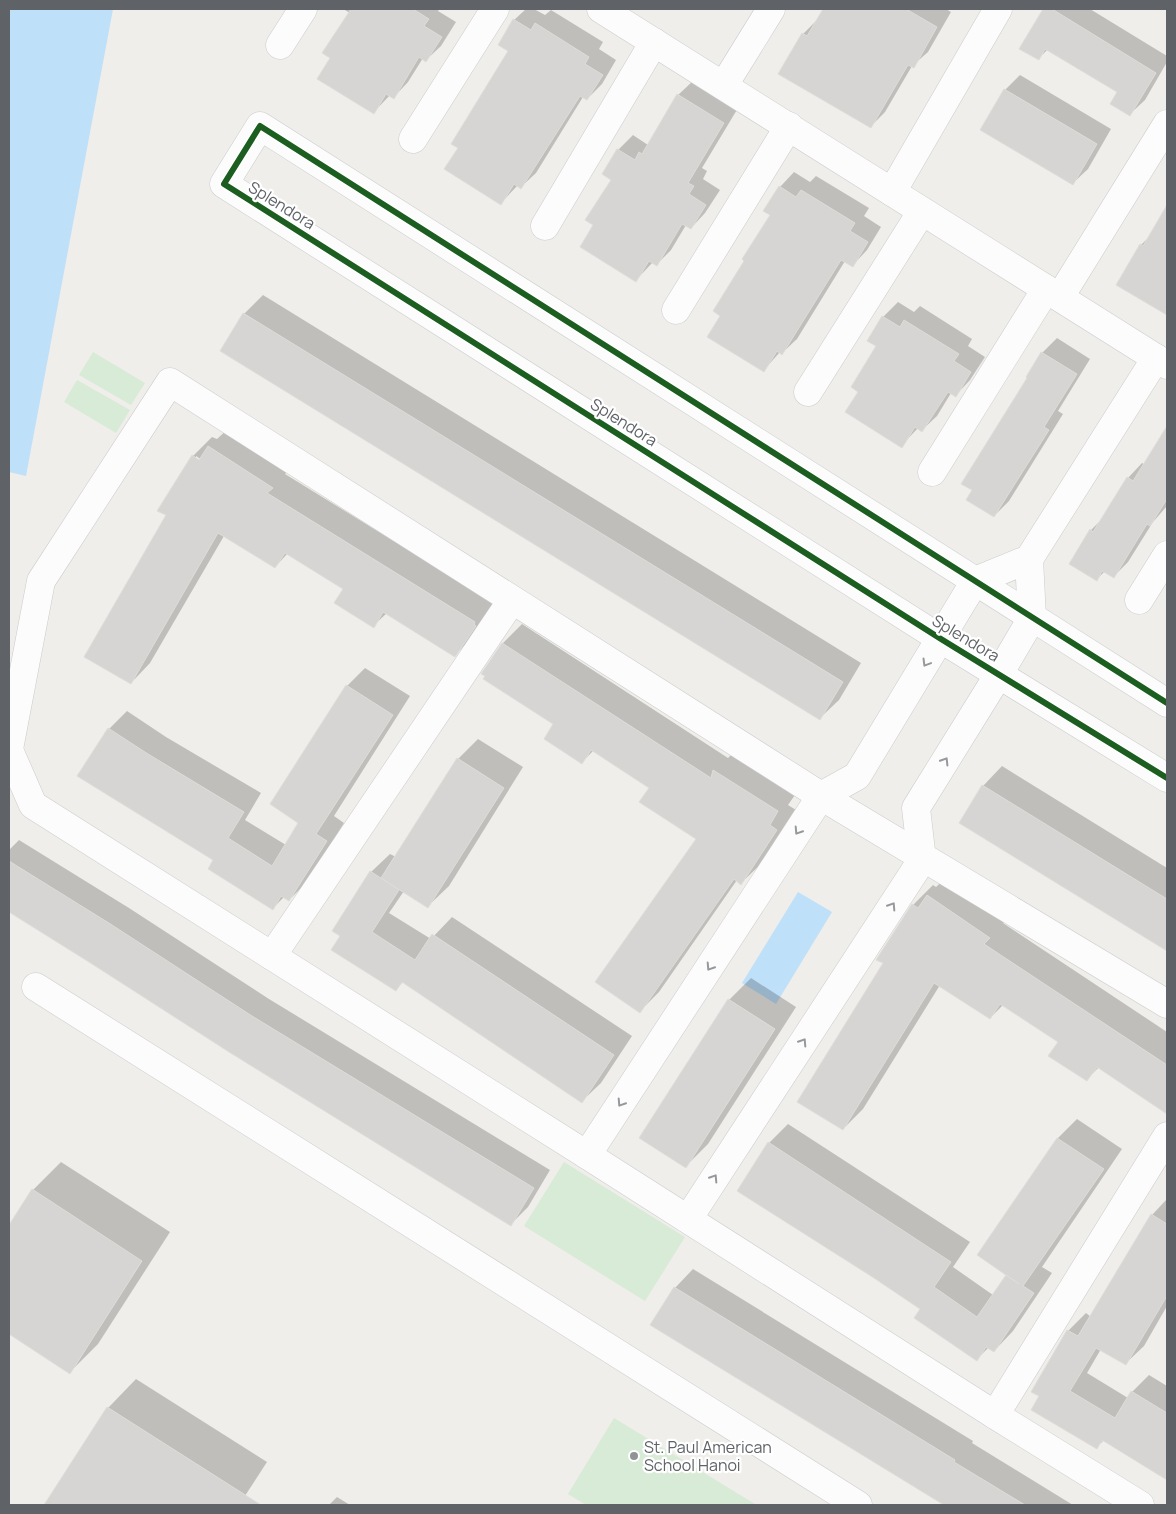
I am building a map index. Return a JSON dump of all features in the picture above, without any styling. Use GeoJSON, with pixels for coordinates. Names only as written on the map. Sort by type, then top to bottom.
{"type":"FeatureCollection","features":[{"type":"Feature","properties":{"kind":"street"},"geometry":{"type":"LineString","coordinates":[[280,45],[303,9]]}},
{"type":"Feature","properties":{"kind":"street"},"geometry":{"type":"LineString","coordinates":[[413,139],[496,9]]}},
{"type":"Feature","properties":{"kind":"street"},"geometry":{"type":"LineString","coordinates":[[587,1155],[821,796],[857,776],[975,581],[1029,559],[1162,362],[601,9]]}},
{"type":"Feature","properties":{"kind":"street"},"geometry":{"type":"LineString","coordinates":[[724,86],[771,9]]}},
{"type":"Feature","properties":{"kind":"street"},"geometry":{"type":"LineString","coordinates":[[892,192],[998,9]]}},
{"type":"Feature","properties":{"kind":"street"},"geometry":{"type":"LineString","coordinates":[[545,226],[654,42]]}},
{"type":"Feature","properties":{"kind":"street"},"geometry":{"type":"LineString","coordinates":[[932,472],[1167,124]]}},
{"type":"Feature","properties":{"kind":"street","name":"Splendora"},"geometry":{"type":"LineString","coordinates":[[1167,703],[260,126],[224,184],[941,639],[1167,778]]}},
{"type":"Feature","properties":{"kind":"street"},"geometry":{"type":"LineString","coordinates":[[676,310],[788,126]]}},
{"type":"Feature","properties":{"kind":"street"},"geometry":{"type":"LineString","coordinates":[[808,392],[922,211]]}},
{"type":"Feature","properties":{"kind":"street"},"geometry":{"type":"LineString","coordinates":[[1140,1505],[994,1415],[33,805],[9,750],[41,581],[170,382],[821,796],[1167,1004]]}},
{"type":"Feature","properties":{"kind":"street"},"geometry":{"type":"LineString","coordinates":[[1139,600],[1167,555]]}},
{"type":"Feature","properties":{"kind":"street"},"geometry":{"type":"LineString","coordinates":[[688,1219],[922,860],[916,808],[1032,618],[1029,559]]}},
{"type":"Feature","properties":{"kind":"street"},"geometry":{"type":"LineString","coordinates":[[272,956],[512,600]]}},
{"type":"Feature","properties":{"kind":"street"},"geometry":{"type":"LineString","coordinates":[[36,987],[858,1505]]}},
{"type":"Feature","properties":{"kind":"street"},"geometry":{"type":"LineString","coordinates":[[994,1415],[1167,1136]]}},
{"type":"Feature","properties":{"kind":"green space"},"geometry":{"type":"Polygon","coordinates":[[[93,352],[145,383],[131,405],[79,375],[93,352]]]}},
{"type":"Feature","properties":{"kind":"green space"},"geometry":{"type":"Polygon","coordinates":[[[77,380],[130,410],[116,433],[64,402],[77,380]]]}},
{"type":"Feature","properties":{"kind":"green space"},"geometry":{"type":"Polygon","coordinates":[[[564,1162],[685,1237],[645,1301],[524,1226],[564,1162]]]}},
{"type":"Feature","properties":{"kind":"green space","name":"St. Paul American School Hanoi"},"geometry":{"type":"Polygon","coordinates":[[[614,1418],[755,1504],[586,1505],[568,1494],[614,1418]]]}},
{"type":"Feature","properties":{"kind":"water"},"geometry":{"type":"Polygon","coordinates":[[[9,9],[113,9],[26,476],[9,472],[9,9]]]}},
{"type":"Feature","properties":{"kind":"water"},"geometry":{"type":"Polygon","coordinates":[[[798,892],[832,912],[776,1004],[742,983],[798,892]]]}},
{"type":"Feature","properties":{"kind":"building"},"geometry":{"type":"Polygon","coordinates":[[[351,9],[413,9],[429,19],[424,26],[442,37],[426,62],[419,57],[394,99],[386,94],[374,114],[317,79],[330,58],[322,53],[351,9]]]}},
{"type":"Feature","properties":{"kind":"building"},"geometry":{"type":"Polygon","coordinates":[[[823,9],[906,9],[937,27],[914,68],[908,65],[871,128],[778,74],[802,33],[807,36],[823,9]]]}},
{"type":"Feature","properties":{"kind":"building"},"geometry":{"type":"Polygon","coordinates":[[[1043,9],[1052,9],[1156,73],[1130,116],[1110,104],[1117,92],[1045,49],[1039,60],[1019,49],[1043,9]]]}},
{"type":"Feature","properties":{"kind":"building"},"geometry":{"type":"Polygon","coordinates":[[[513,19],[531,30],[535,23],[589,57],[585,64],[603,75],[587,100],[580,96],[521,189],[514,184],[501,205],[444,169],[458,148],[451,144],[508,51],[498,45],[513,19]]]}},
{"type":"Feature","properties":{"kind":"building"},"geometry":{"type":"Polygon","coordinates":[[[1004,89],[1097,144],[1073,185],[980,130],[1004,89]]]}},
{"type":"Feature","properties":{"kind":"building"},"geometry":{"type":"Polygon","coordinates":[[[677,94],[724,123],[688,183],[694,186],[689,194],[706,205],[691,229],[682,224],[657,266],[649,261],[636,282],[580,247],[593,225],[585,220],[611,180],[602,174],[617,149],[635,160],[639,152],[642,154],[677,94]]]}},
{"type":"Feature","properties":{"kind":"building"},"geometry":{"type":"Polygon","coordinates":[[[779,186],[796,197],[801,190],[855,223],[850,231],[868,242],[853,267],[841,260],[782,355],[777,351],[764,372],[707,337],[720,316],[713,311],[744,261],[742,259],[770,215],[763,211],[779,186]]]}},
{"type":"Feature","properties":{"kind":"building"},"geometry":{"type":"Polygon","coordinates":[[[1167,205],[1167,315],[1116,285],[1140,244],[1143,246],[1167,205]]]}},
{"type":"Feature","properties":{"kind":"building"},"geometry":{"type":"Polygon","coordinates":[[[243,313],[843,682],[820,720],[220,351],[243,313]]]}},
{"type":"Feature","properties":{"kind":"building"},"geometry":{"type":"Polygon","coordinates":[[[882,316],[900,327],[904,320],[959,354],[954,361],[971,372],[956,397],[948,392],[922,432],[915,427],[902,448],[845,412],[858,392],[851,387],[876,346],[867,341],[882,316]]]}},
{"type":"Feature","properties":{"kind":"building"},"geometry":{"type":"Polygon","coordinates":[[[1041,352],[1077,374],[1044,427],[1049,430],[994,517],[966,500],[972,490],[961,484],[1027,378],[1041,352]]]}},
{"type":"Feature","properties":{"kind":"building"},"geometry":{"type":"Polygon","coordinates":[[[1167,426],[1167,499],[1150,526],[1147,524],[1114,578],[1102,571],[1097,581],[1069,564],[1090,529],[1093,532],[1127,477],[1133,481],[1167,426]]]}},
{"type":"Feature","properties":{"kind":"building"},"geometry":{"type":"Polygon","coordinates":[[[208,446],[273,488],[267,493],[475,622],[476,626],[455,657],[383,612],[374,628],[334,603],[343,589],[285,553],[275,568],[218,533],[131,684],[84,657],[166,515],[157,511],[192,455],[199,460],[208,446]]]}},
{"type":"Feature","properties":{"kind":"building"},"geometry":{"type":"Polygon","coordinates":[[[502,643],[711,778],[713,770],[778,811],[770,825],[777,830],[741,885],[734,879],[640,1013],[595,982],[696,839],[639,802],[649,788],[591,750],[582,764],[544,739],[553,724],[483,679],[485,676],[481,674],[502,643]]]}},
{"type":"Feature","properties":{"kind":"building"},"geometry":{"type":"Polygon","coordinates":[[[346,685],[393,715],[316,834],[327,841],[289,901],[281,896],[273,910],[208,869],[213,860],[77,776],[108,728],[244,812],[228,838],[272,866],[298,823],[270,804],[346,685]]]}},
{"type":"Feature","properties":{"kind":"building"},"geometry":{"type":"Polygon","coordinates":[[[457,758],[504,788],[428,908],[381,878],[457,758]]]}},
{"type":"Feature","properties":{"kind":"building"},"geometry":{"type":"Polygon","coordinates":[[[982,785],[1167,899],[1167,951],[959,823],[982,785]]]}},
{"type":"Feature","properties":{"kind":"building"},"geometry":{"type":"Polygon","coordinates":[[[9,861],[252,1016],[534,1188],[511,1226],[229,1052],[9,912],[9,861]]]}},
{"type":"Feature","properties":{"kind":"building"},"geometry":{"type":"Polygon","coordinates":[[[370,871],[399,890],[372,932],[415,960],[432,934],[614,1055],[582,1103],[402,982],[396,991],[331,950],[340,936],[332,931],[370,871]]]}},
{"type":"Feature","properties":{"kind":"building"},"geometry":{"type":"Polygon","coordinates":[[[927,895],[990,938],[984,944],[1167,1065],[1167,1114],[1097,1067],[1087,1081],[1048,1056],[1058,1042],[1000,1004],[990,1019],[934,983],[843,1130],[797,1102],[883,963],[876,960],[912,904],[918,908],[927,895]]]}},
{"type":"Feature","properties":{"kind":"building"},"geometry":{"type":"Polygon","coordinates":[[[728,999],[775,1029],[686,1168],[639,1138],[728,999]]]}},
{"type":"Feature","properties":{"kind":"building"},"geometry":{"type":"Polygon","coordinates":[[[1057,1138],[1104,1169],[1023,1286],[1034,1293],[994,1352],[986,1347],[977,1361],[914,1318],[920,1309],[737,1191],[768,1142],[951,1262],[934,1287],[977,1317],[1006,1275],[977,1255],[1057,1138]]]}},
{"type":"Feature","properties":{"kind":"building"},"geometry":{"type":"Polygon","coordinates":[[[32,1189],[142,1261],[70,1374],[9,1334],[9,1225],[32,1189]]]}},
{"type":"Feature","properties":{"kind":"building"},"geometry":{"type":"Polygon","coordinates":[[[1151,1214],[1167,1224],[1167,1296],[1126,1365],[1096,1348],[1070,1391],[1115,1418],[1131,1391],[1167,1413],[1167,1480],[1102,1440],[1097,1449],[1031,1410],[1039,1396],[1031,1392],[1067,1330],[1078,1336],[1151,1214]]]}},
{"type":"Feature","properties":{"kind":"building"},"geometry":{"type":"Polygon","coordinates":[[[674,1287],[1025,1505],[944,1505],[650,1325],[674,1287]]]}},
{"type":"Feature","properties":{"kind":"building"},"geometry":{"type":"Polygon","coordinates":[[[107,1407],[261,1505],[44,1505],[107,1407]]]}},
{"type":"Feature","properties":{"kind":"cycle path"},"geometry":{"type":"LineString","coordinates":[[1167,703],[260,126],[224,184],[941,639],[1167,778]]}},
{"type":"Feature","properties":{"kind":"place","name":"St. Paul American School Hanoi"},"geometry":{"type":"Point","coordinates":[634,1456]}}]}
